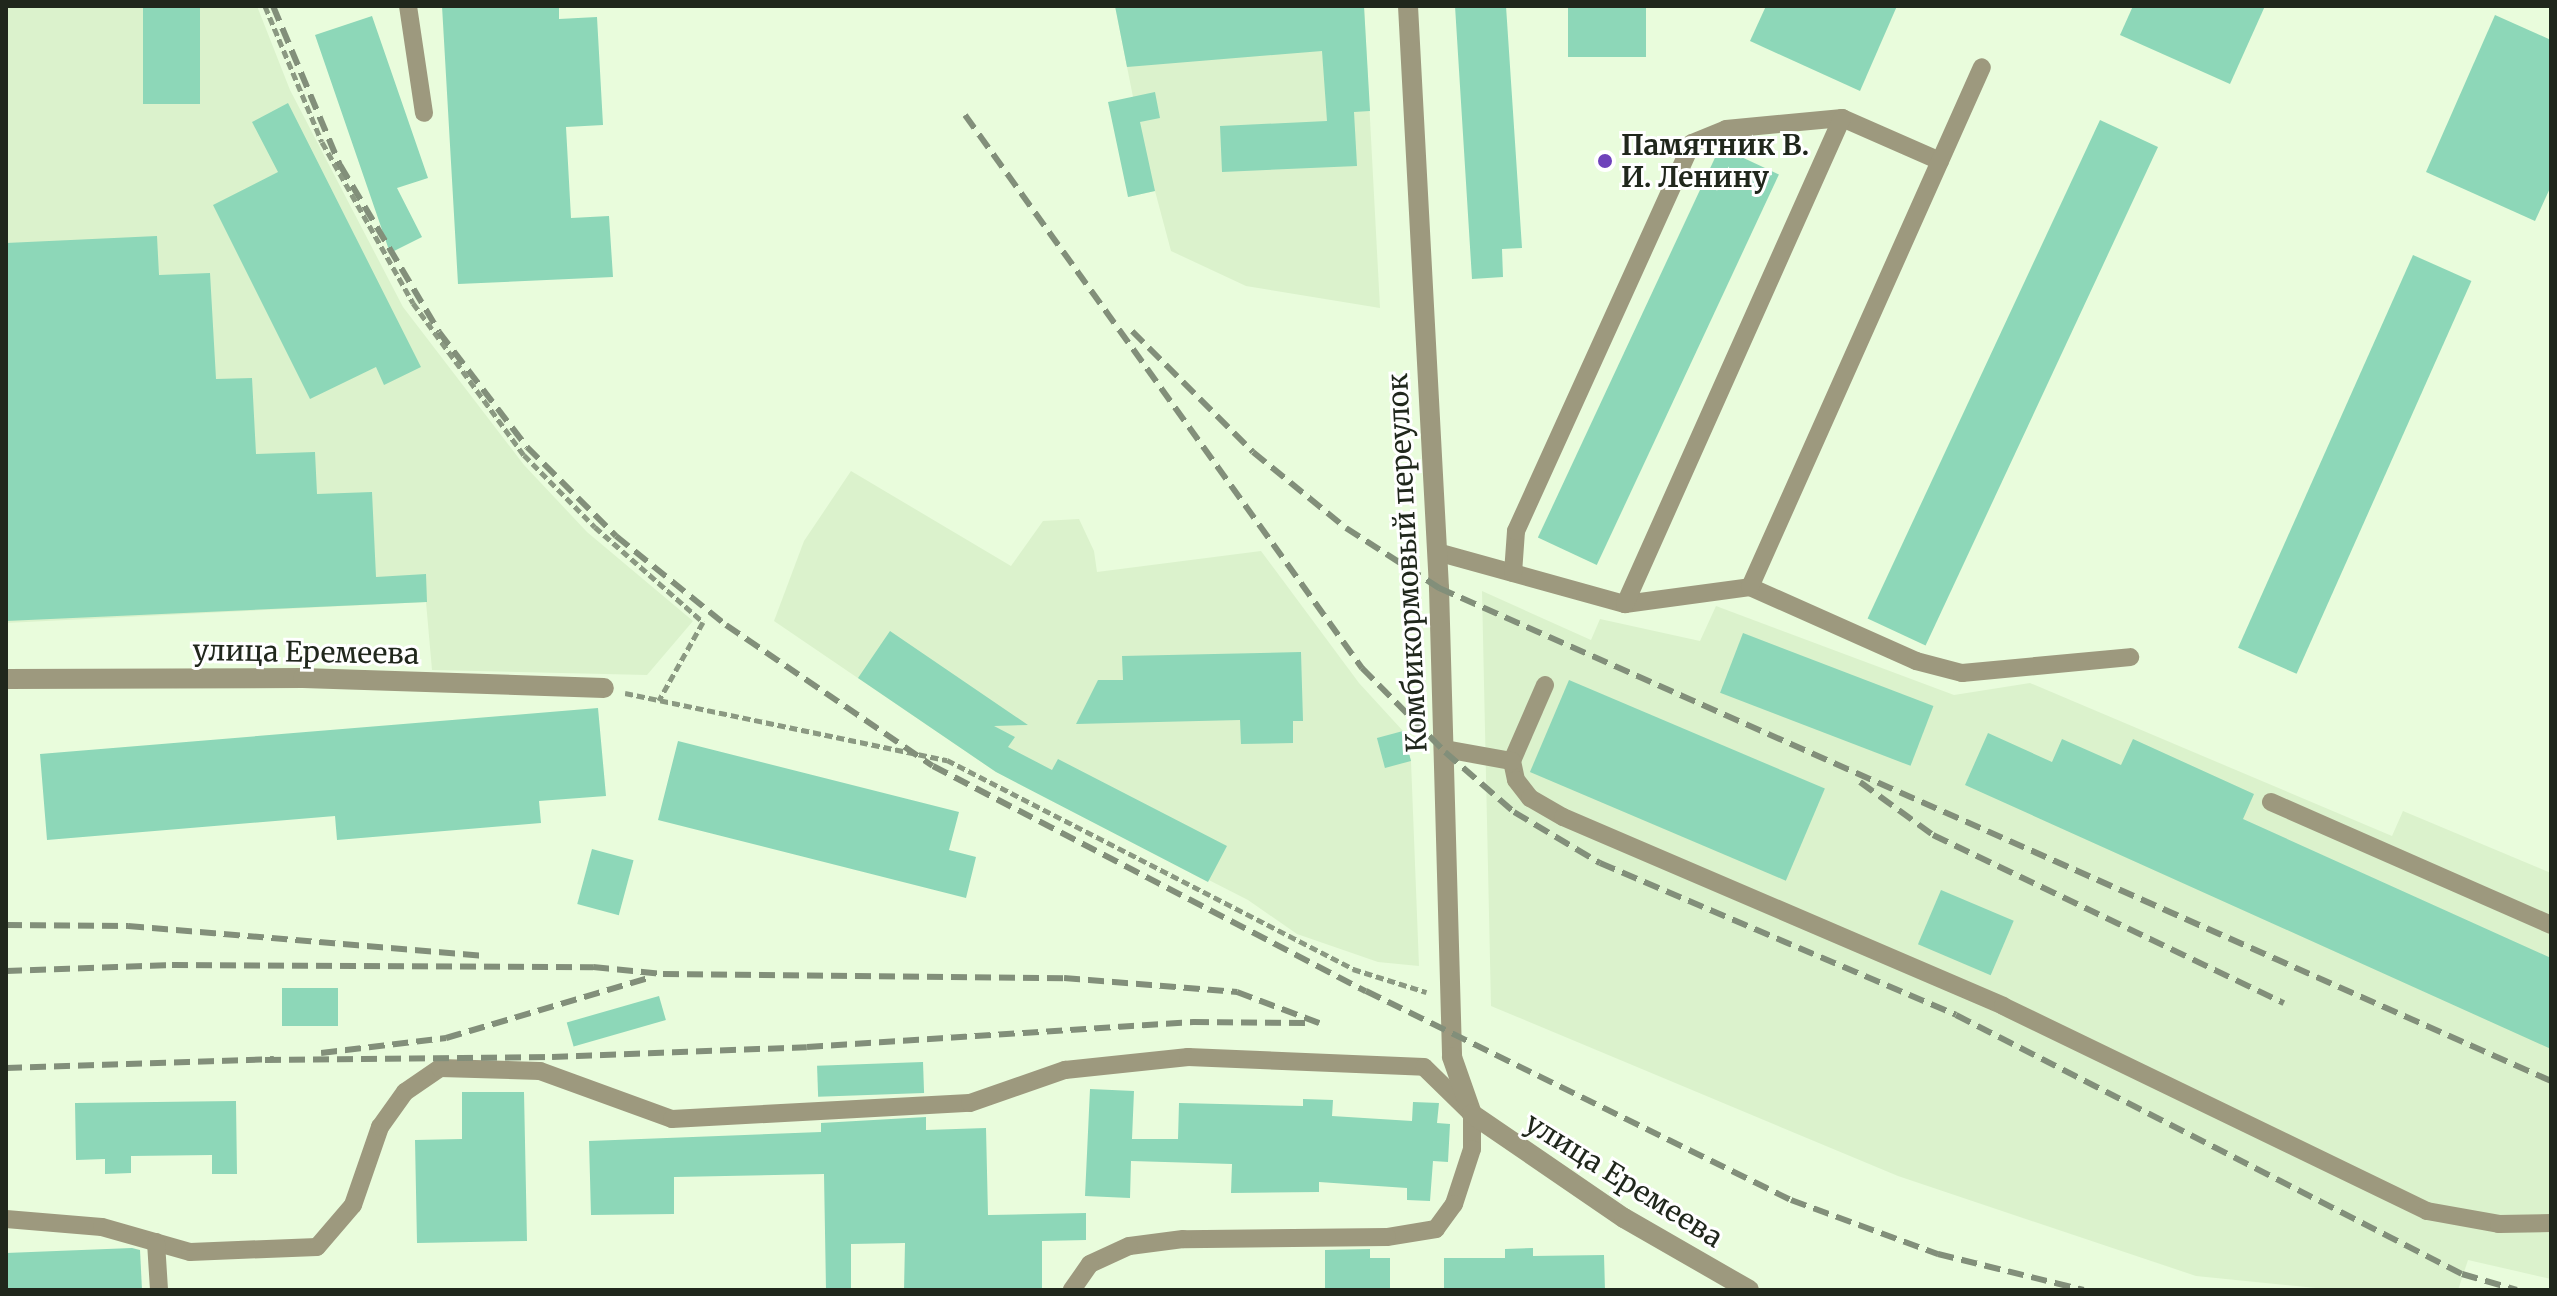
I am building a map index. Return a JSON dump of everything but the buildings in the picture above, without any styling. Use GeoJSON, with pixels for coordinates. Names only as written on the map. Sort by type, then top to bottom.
{"type":"FeatureCollection","features":[{"type":"Feature","properties":{"kind":"street","name":"Комбикормовый переулок"},"geometry":{"type":"LineString","coordinates":[[1408,6],[1437,552],[1452,1057],[1472,1114]]}},
{"type":"Feature","properties":{"kind":"street","name":"улица Еремеева"},"geometry":{"type":"LineString","coordinates":[[6,679],[303,678],[604,688]]}},
{"type":"Feature","properties":{"kind":"street","name":"улица Еремеева"},"geometry":{"type":"LineString","coordinates":[[1472,1114],[1624,1218],[1749,1290]]}},
{"type":"Feature","properties":{"kind":"lane"},"geometry":{"type":"LineString","coordinates":[[408,6],[424,113]]}},
{"type":"Feature","properties":{"kind":"lane"},"geometry":{"type":"LineString","coordinates":[[1750,587],[1982,67]]}},
{"type":"Feature","properties":{"kind":"lane"},"geometry":{"type":"LineString","coordinates":[[1513,573],[1516,531],[1692,143],[1726,129],[1842,118],[1940,161]]}},
{"type":"Feature","properties":{"kind":"lane"},"geometry":{"type":"LineString","coordinates":[[1625,604],[1842,118]]}},
{"type":"Feature","properties":{"kind":"lane"},"geometry":{"type":"LineString","coordinates":[[1437,552],[1625,604],[1750,587],[1916,661],[1962,673],[2130,657]]}},
{"type":"Feature","properties":{"kind":"lane"},"geometry":{"type":"LineString","coordinates":[[1545,685],[1512,761],[1516,780],[1530,798],[1563,817],[2003,1006],[2427,1211],[2499,1224],[2551,1223]]}},
{"type":"Feature","properties":{"kind":"lane"},"geometry":{"type":"LineString","coordinates":[[1445,749],[1512,761]]}},
{"type":"Feature","properties":{"kind":"lane"},"geometry":{"type":"LineString","coordinates":[[2271,802],[2551,925]]}},
{"type":"Feature","properties":{"kind":"lane"},"geometry":{"type":"LineString","coordinates":[[6,1219],[102,1227],[190,1252],[317,1247],[353,1205],[380,1127],[405,1092],[440,1068],[540,1071],[672,1119],[970,1103],[1065,1070],[1188,1057],[1424,1067],[1472,1114],[1472,1149],[1454,1204],[1436,1229],[1387,1237],[1183,1239],[1129,1246],[1090,1264],[1072,1290]]}},
{"type":"Feature","properties":{"kind":"lane"},"geometry":{"type":"LineString","coordinates":[[156,1242],[159,1290]]}},
{"type":"Feature","properties":{"kind":"path"},"geometry":{"type":"LineString","coordinates":[[265,6],[322,142],[413,303],[524,455],[595,527],[703,622],[659,700]]}},
{"type":"Feature","properties":{"kind":"path"},"geometry":{"type":"LineString","coordinates":[[604,688],[947,760],[1353,969],[1450,999]]}},
{"type":"Feature","properties":{"kind":"shaded area"},"geometry":{"type":"Polygon","coordinates":[[[6,6],[257,6],[290,90],[403,307],[524,465],[587,532],[693,621],[647,675],[432,670],[426,602],[6,623],[6,6]]]}},
{"type":"Feature","properties":{"kind":"shaded area"},"geometry":{"type":"Polygon","coordinates":[[[1115,6],[1364,6],[1380,308],[1246,286],[1171,251],[1155,191],[1128,197],[1133,97],[1115,6]]]}},
{"type":"Feature","properties":{"kind":"shaded area"},"geometry":{"type":"Polygon","coordinates":[[[851,471],[1011,566],[1043,521],[1079,519],[1094,551],[1097,572],[1261,551],[1359,683],[1403,731],[1411,761],[1419,966],[1378,962],[1297,934],[1248,900],[993,770],[774,621],[804,541],[851,471]]]}},
{"type":"Feature","properties":{"kind":"shaded area"},"geometry":{"type":"Polygon","coordinates":[[[1482,591],[1591,640],[1600,619],[1700,641],[1716,606],[1954,695],[2030,683],[2392,836],[2403,811],[2551,873],[2551,1279],[2468,1260],[2458,1290],[2336,1290],[2196,1276],[1898,1176],[1491,1006],[1482,591]]]}},
{"type":"Feature","properties":{"kind":"railway"},"geometry":{"type":"LineString","coordinates":[[273,6],[340,165],[439,332],[527,447],[616,536],[726,625],[933,766],[1366,991],[1791,1200],[1938,1254],[2084,1290]]}},
{"type":"Feature","properties":{"kind":"railway"},"geometry":{"type":"LineString","coordinates":[[965,115],[1362,668],[1445,752],[1514,812],[1600,863],[1956,1015],[2462,1274],[2517,1290]]}},
{"type":"Feature","properties":{"kind":"railway"},"geometry":{"type":"LineString","coordinates":[[1132,331],[1253,452],[1346,528],[1439,588],[2551,1081]]}},
{"type":"Feature","properties":{"kind":"railway"},"geometry":{"type":"LineString","coordinates":[[1860,782],[1933,835],[2284,1003]]}},
{"type":"Feature","properties":{"kind":"railway"},"geometry":{"type":"LineString","coordinates":[[6,925],[128,926],[485,956]]}},
{"type":"Feature","properties":{"kind":"railway"},"geometry":{"type":"LineString","coordinates":[[6,971],[172,965],[593,967],[663,974],[1064,978],[1237,992],[1319,1023]]}},
{"type":"Feature","properties":{"kind":"railway"},"geometry":{"type":"LineString","coordinates":[[321,1053],[446,1038],[652,977]]}},
{"type":"Feature","properties":{"kind":"railway"},"geometry":{"type":"LineString","coordinates":[[265,1060],[552,1057],[807,1047],[1193,1022],[1307,1023]]}},
{"type":"Feature","properties":{"kind":"railway"},"geometry":{"type":"LineString","coordinates":[[6,1068],[274,1059]]}},
{"type":"Feature","properties":{"kind":"place","name":"Памятник В. И. Ленину"},"geometry":{"type":"Point","coordinates":[1605,161]}}]}
